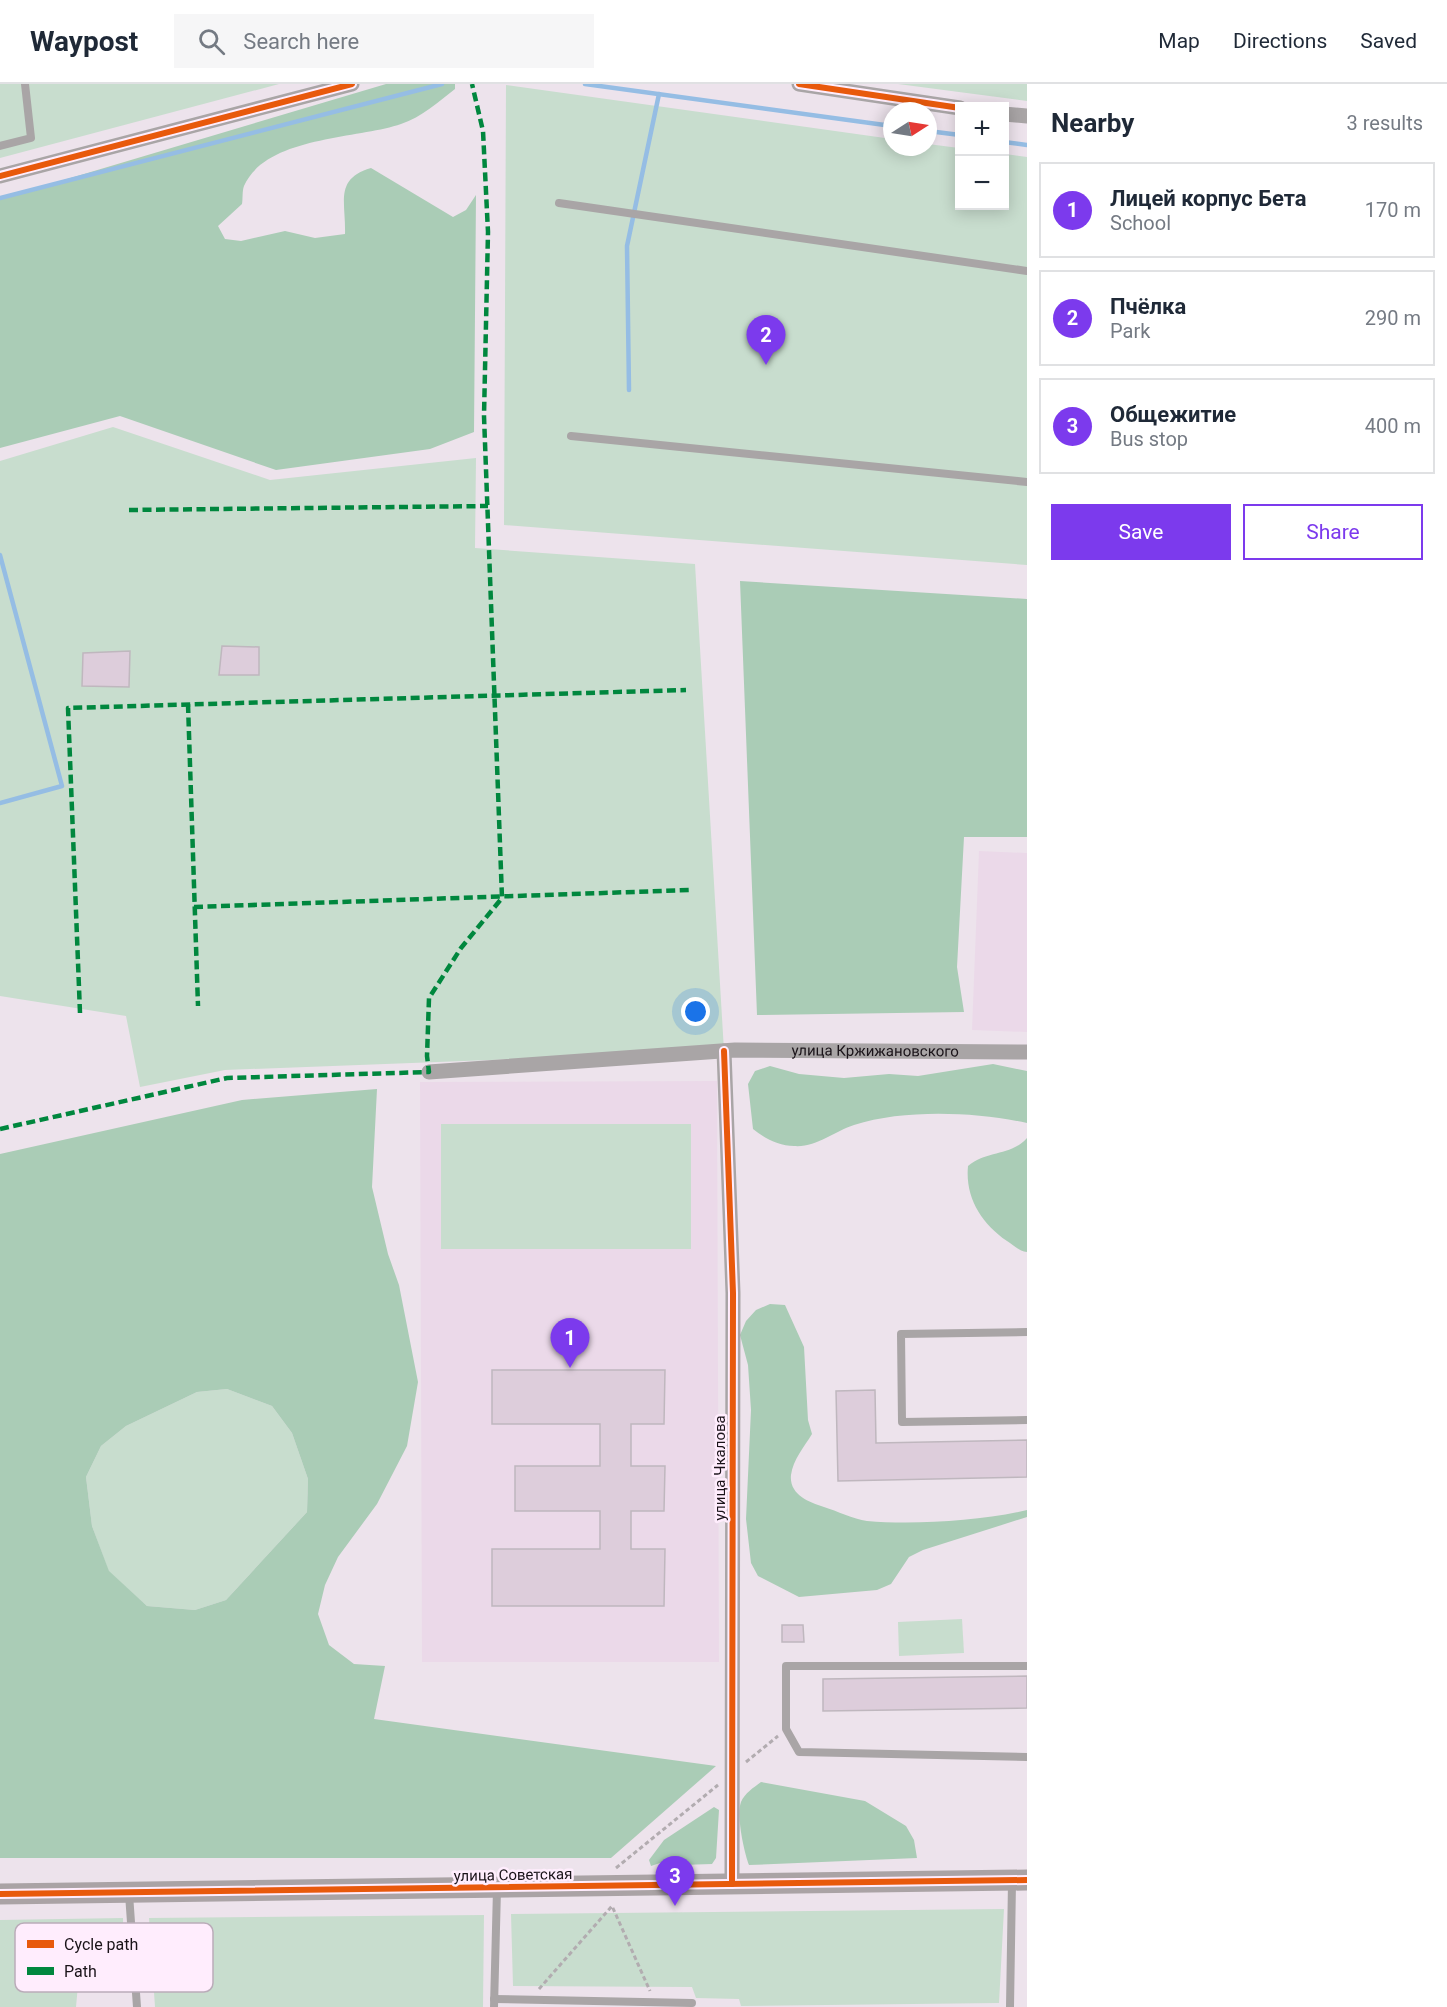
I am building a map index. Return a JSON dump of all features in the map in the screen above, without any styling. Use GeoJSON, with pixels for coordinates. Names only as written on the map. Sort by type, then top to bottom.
{"type":"FeatureCollection","features":[{"type":"Feature","properties":{"kind":"street"},"geometry":{"type":"LineString","coordinates":[[0,177],[352,84]]}},
{"type":"Feature","properties":{"kind":"street"},"geometry":{"type":"LineString","coordinates":[[799,84],[955,107]]}},
{"type":"Feature","properties":{"kind":"street"},"geometry":{"type":"LineString","coordinates":[[1009,114],[1027,116]]}},
{"type":"Feature","properties":{"kind":"street"},"geometry":{"type":"LineString","coordinates":[[429,1072],[724,1051]]}},
{"type":"Feature","properties":{"kind":"street","name":"улица Кржижановского"},"geometry":{"type":"LineString","coordinates":[[724,1051],[1027,1052]]}},
{"type":"Feature","properties":{"kind":"street","name":"улица Чкалова"},"geometry":{"type":"LineString","coordinates":[[724,1051],[733,1293],[732,1884]]}},
{"type":"Feature","properties":{"kind":"street","name":"улица Советская"},"geometry":{"type":"LineString","coordinates":[[0,1894],[1019,1881]]}},
{"type":"Feature","properties":{"kind":"lane"},"geometry":{"type":"LineString","coordinates":[[0,146],[31,138],[25,84]]}},
{"type":"Feature","properties":{"kind":"lane"},"geometry":{"type":"LineString","coordinates":[[560,203],[1027,271]]}},
{"type":"Feature","properties":{"kind":"lane"},"geometry":{"type":"LineString","coordinates":[[571,436],[1027,482]]}},
{"type":"Feature","properties":{"kind":"lane"},"geometry":{"type":"LineString","coordinates":[[1027,1332],[901,1334],[902,1422],[1027,1420]]}},
{"type":"Feature","properties":{"kind":"lane"},"geometry":{"type":"LineString","coordinates":[[1027,1666],[786,1666],[786,1729],[799,1752],[1027,1757]]}},
{"type":"Feature","properties":{"kind":"lane"},"geometry":{"type":"LineString","coordinates":[[1010,2007],[1019,1881]]}},
{"type":"Feature","properties":{"kind":"lane"},"geometry":{"type":"LineString","coordinates":[[497,1887],[494,2003],[530,2000],[655,2005],[692,2003]]}},
{"type":"Feature","properties":{"kind":"lane"},"geometry":{"type":"LineString","coordinates":[[129,1892],[131,1923]]}},
{"type":"Feature","properties":{"kind":"lane"},"geometry":{"type":"LineString","coordinates":[[136,1992],[137,2007]]}},
{"type":"Feature","properties":{"kind":"path"},"geometry":{"type":"LineString","coordinates":[[612,1872],[786,1729]]}},
{"type":"Feature","properties":{"kind":"path"},"geometry":{"type":"LineString","coordinates":[[530,2000],[612,1906],[655,2005]]}},
{"type":"Feature","properties":{"kind":"shaded area"},"geometry":{"type":"Polygon","coordinates":[[[979,851],[1027,853],[1027,1032],[972,1030],[979,851]]]}},
{"type":"Feature","properties":{"kind":"shaded area"},"geometry":{"type":"Polygon","coordinates":[[[717,1081],[719,1662],[422,1662],[420,1082],[717,1081]]]}},
{"type":"Feature","properties":{"kind":"green space"},"geometry":{"type":"Polygon","coordinates":[[[0,84],[279,84],[0,158],[0,84]]]}},
{"type":"Feature","properties":{"kind":"green space"},"geometry":{"type":"Polygon","coordinates":[[[386,84],[455,84],[455,89],[423,113],[401,124],[315,142],[292,148],[272,157],[255,170],[244,186],[242,204],[218,226],[225,239],[241,241],[285,231],[315,238],[345,234],[344,193],[347,185],[351,178],[371,168],[453,217],[466,210],[476,195],[474,432],[430,449],[276,470],[120,416],[0,448],[0,199],[386,84]]]}},
{"type":"Feature","properties":{"kind":"green space"},"geometry":{"type":"Polygon","coordinates":[[[898,84],[1027,84],[1027,101],[898,84]]]}},
{"type":"Feature","properties":{"kind":"green space"},"geometry":{"type":"Polygon","coordinates":[[[506,85],[883,138],[883,156],[937,156],[937,145],[955,147],[955,210],[1009,210],[1009,155],[1027,157],[1027,565],[504,525],[506,85]]]}},
{"type":"Feature","properties":{"kind":"green space"},"geometry":{"type":"Polygon","coordinates":[[[113,427],[270,480],[476,458],[475,548],[695,564],[724,1051],[225,1070],[140,1087],[126,1016],[0,996],[0,461],[113,427]]]}},
{"type":"Feature","properties":{"kind":"green space"},"geometry":{"type":"Polygon","coordinates":[[[740,581],[1027,599],[1027,837],[964,837],[957,967],[964,1012],[757,1015],[740,581]]]}},
{"type":"Feature","properties":{"kind":"green space"},"geometry":{"type":"Polygon","coordinates":[[[993,1064],[1027,1071],[1027,1123],[985,1116],[917,1114],[895,1116],[854,1125],[817,1142],[802,1146],[777,1143],[753,1129],[748,1084],[755,1071],[770,1066],[799,1074],[844,1078],[889,1074],[918,1076],[993,1064]]]}},
{"type":"Feature","properties":{"kind":"green space"},"geometry":{"type":"Polygon","coordinates":[[[377,1089],[372,1187],[388,1254],[399,1285],[418,1382],[407,1446],[377,1504],[338,1557],[325,1585],[318,1614],[329,1645],[354,1664],[385,1666],[374,1719],[716,1766],[611,1858],[0,1858],[0,1154],[242,1100],[377,1089]],[[227,1389],[197,1392],[126,1426],[101,1446],[86,1477],[92,1526],[109,1571],[147,1606],[195,1610],[226,1600],[307,1512],[308,1479],[292,1433],[272,1406],[227,1389]]]}},
{"type":"Feature","properties":{"kind":"green space"},"geometry":{"type":"Polygon","coordinates":[[[441,1124],[691,1124],[691,1249],[441,1249],[441,1124]]]}},
{"type":"Feature","properties":{"kind":"green space"},"geometry":{"type":"Polygon","coordinates":[[[1027,1138],[1027,1252],[1016,1248],[982,1218],[969,1188],[968,1166],[983,1157],[1014,1148],[1027,1138]]]}},
{"type":"Feature","properties":{"kind":"green space"},"geometry":{"type":"Polygon","coordinates":[[[770,1304],[785,1305],[804,1347],[808,1420],[812,1434],[792,1469],[791,1482],[796,1492],[806,1500],[818,1505],[867,1521],[905,1523],[947,1521],[1027,1510],[1027,1517],[923,1550],[909,1557],[891,1584],[877,1590],[799,1597],[758,1576],[751,1563],[746,1519],[751,1410],[748,1365],[740,1335],[746,1321],[756,1310],[770,1304]]]}},
{"type":"Feature","properties":{"kind":"green space"},"geometry":{"type":"Polygon","coordinates":[[[227,1389],[272,1406],[292,1433],[308,1479],[307,1512],[226,1600],[195,1610],[147,1606],[109,1572],[92,1526],[86,1477],[101,1446],[126,1426],[197,1392],[227,1389]]]}},
{"type":"Feature","properties":{"kind":"green space"},"geometry":{"type":"Polygon","coordinates":[[[962,1619],[964,1653],[899,1656],[898,1622],[962,1619]]]}},
{"type":"Feature","properties":{"kind":"green space"},"geometry":{"type":"Polygon","coordinates":[[[761,1782],[865,1801],[906,1826],[914,1840],[917,1858],[749,1865],[741,1834],[740,1808],[745,1796],[761,1782]]]}},
{"type":"Feature","properties":{"kind":"green space"},"geometry":{"type":"Polygon","coordinates":[[[714,1807],[719,1810],[716,1858],[712,1864],[681,1865],[663,1862],[651,1866],[649,1860],[664,1840],[714,1807]]]}},
{"type":"Feature","properties":{"kind":"green space"},"geometry":{"type":"Polygon","coordinates":[[[1004,1909],[999,2003],[741,2006],[739,1999],[696,1998],[692,1987],[513,1986],[511,1914],[1004,1909]]]}},
{"type":"Feature","properties":{"kind":"green space"},"geometry":{"type":"Polygon","coordinates":[[[484,1915],[483,2007],[155,2007],[154,1992],[213,1992],[213,1923],[149,1923],[149,1918],[484,1915]]]}},
{"type":"Feature","properties":{"kind":"green space"},"geometry":{"type":"Polygon","coordinates":[[[123,1918],[123,1923],[15,1923],[15,1992],[77,1992],[76,2007],[0,2007],[0,1920],[123,1918]]]}},
{"type":"Feature","properties":{"kind":"building"},"geometry":{"type":"Polygon","coordinates":[[[222,646],[259,647],[259,675],[219,675],[222,646]]]}},
{"type":"Feature","properties":{"kind":"building"},"geometry":{"type":"Polygon","coordinates":[[[130,651],[129,687],[82,686],[83,653],[130,651]]]}},
{"type":"Feature","properties":{"kind":"building"},"geometry":{"type":"Polygon","coordinates":[[[492,1370],[665,1370],[664,1424],[631,1424],[631,1466],[665,1466],[664,1511],[631,1511],[631,1549],[665,1549],[664,1606],[492,1606],[492,1549],[600,1549],[600,1511],[515,1511],[515,1466],[600,1466],[600,1424],[492,1424],[492,1370]]]}},
{"type":"Feature","properties":{"kind":"building"},"geometry":{"type":"Polygon","coordinates":[[[875,1390],[876,1443],[1027,1440],[1027,1477],[838,1481],[836,1391],[875,1390]]]}},
{"type":"Feature","properties":{"kind":"building"},"geometry":{"type":"Polygon","coordinates":[[[782,1625],[803,1625],[804,1642],[782,1642],[782,1625]]]}},
{"type":"Feature","properties":{"kind":"building"},"geometry":{"type":"Polygon","coordinates":[[[1027,1676],[1027,1708],[823,1711],[823,1679],[1027,1676]]]}},
{"type":"Feature","properties":{"kind":"waterway"},"geometry":{"type":"LineString","coordinates":[[0,198],[442,84]]}},
{"type":"Feature","properties":{"kind":"waterway"},"geometry":{"type":"LineString","coordinates":[[585,84],[883,125]]}},
{"type":"Feature","properties":{"kind":"waterway"},"geometry":{"type":"LineString","coordinates":[[629,390],[627,246],[659,94]]}},
{"type":"Feature","properties":{"kind":"waterway"},"geometry":{"type":"LineString","coordinates":[[937,132],[955,134]]}},
{"type":"Feature","properties":{"kind":"waterway"},"geometry":{"type":"LineString","coordinates":[[1009,143],[1027,145]]}},
{"type":"Feature","properties":{"kind":"waterway"},"geometry":{"type":"LineString","coordinates":[[0,555],[62,786],[0,803]]}},
{"type":"Feature","properties":{"kind":"marked path"},"geometry":{"type":"LineString","coordinates":[[0,1129],[227,1078],[429,1072],[427,1056],[429,998],[461,948],[502,898],[484,416],[488,232],[483,131],[472,84]]}},
{"type":"Feature","properties":{"kind":"marked path"},"geometry":{"type":"LineString","coordinates":[[129,510],[488,506]]}},
{"type":"Feature","properties":{"kind":"marked path"},"geometry":{"type":"LineString","coordinates":[[80,1013],[68,708],[686,690]]}},
{"type":"Feature","properties":{"kind":"marked path"},"geometry":{"type":"LineString","coordinates":[[188,704],[198,1006]]}},
{"type":"Feature","properties":{"kind":"marked path"},"geometry":{"type":"LineString","coordinates":[[194,907],[690,890]]}},
{"type":"Feature","properties":{"kind":"cycle path"},"geometry":{"type":"LineString","coordinates":[[0,176],[352,84]]}},
{"type":"Feature","properties":{"kind":"cycle path"},"geometry":{"type":"LineString","coordinates":[[799,84],[955,107]]}},
{"type":"Feature","properties":{"kind":"cycle path"},"geometry":{"type":"LineString","coordinates":[[724,1051],[733,1293],[732,1884]]}},
{"type":"Feature","properties":{"kind":"cycle path"},"geometry":{"type":"LineString","coordinates":[[0,1894],[1027,1880]]}},
{"type":"Feature","properties":{"kind":"place","name":"Пчёлка"},"geometry":{"type":"Point","coordinates":[766,365]}},
{"type":"Feature","properties":{"kind":"place","name":"Лицей корпус Бета"},"geometry":{"type":"Point","coordinates":[570,1368]}},
{"type":"Feature","properties":{"kind":"place","name":"Общежитие"},"geometry":{"type":"Point","coordinates":[675,1906]}}]}
